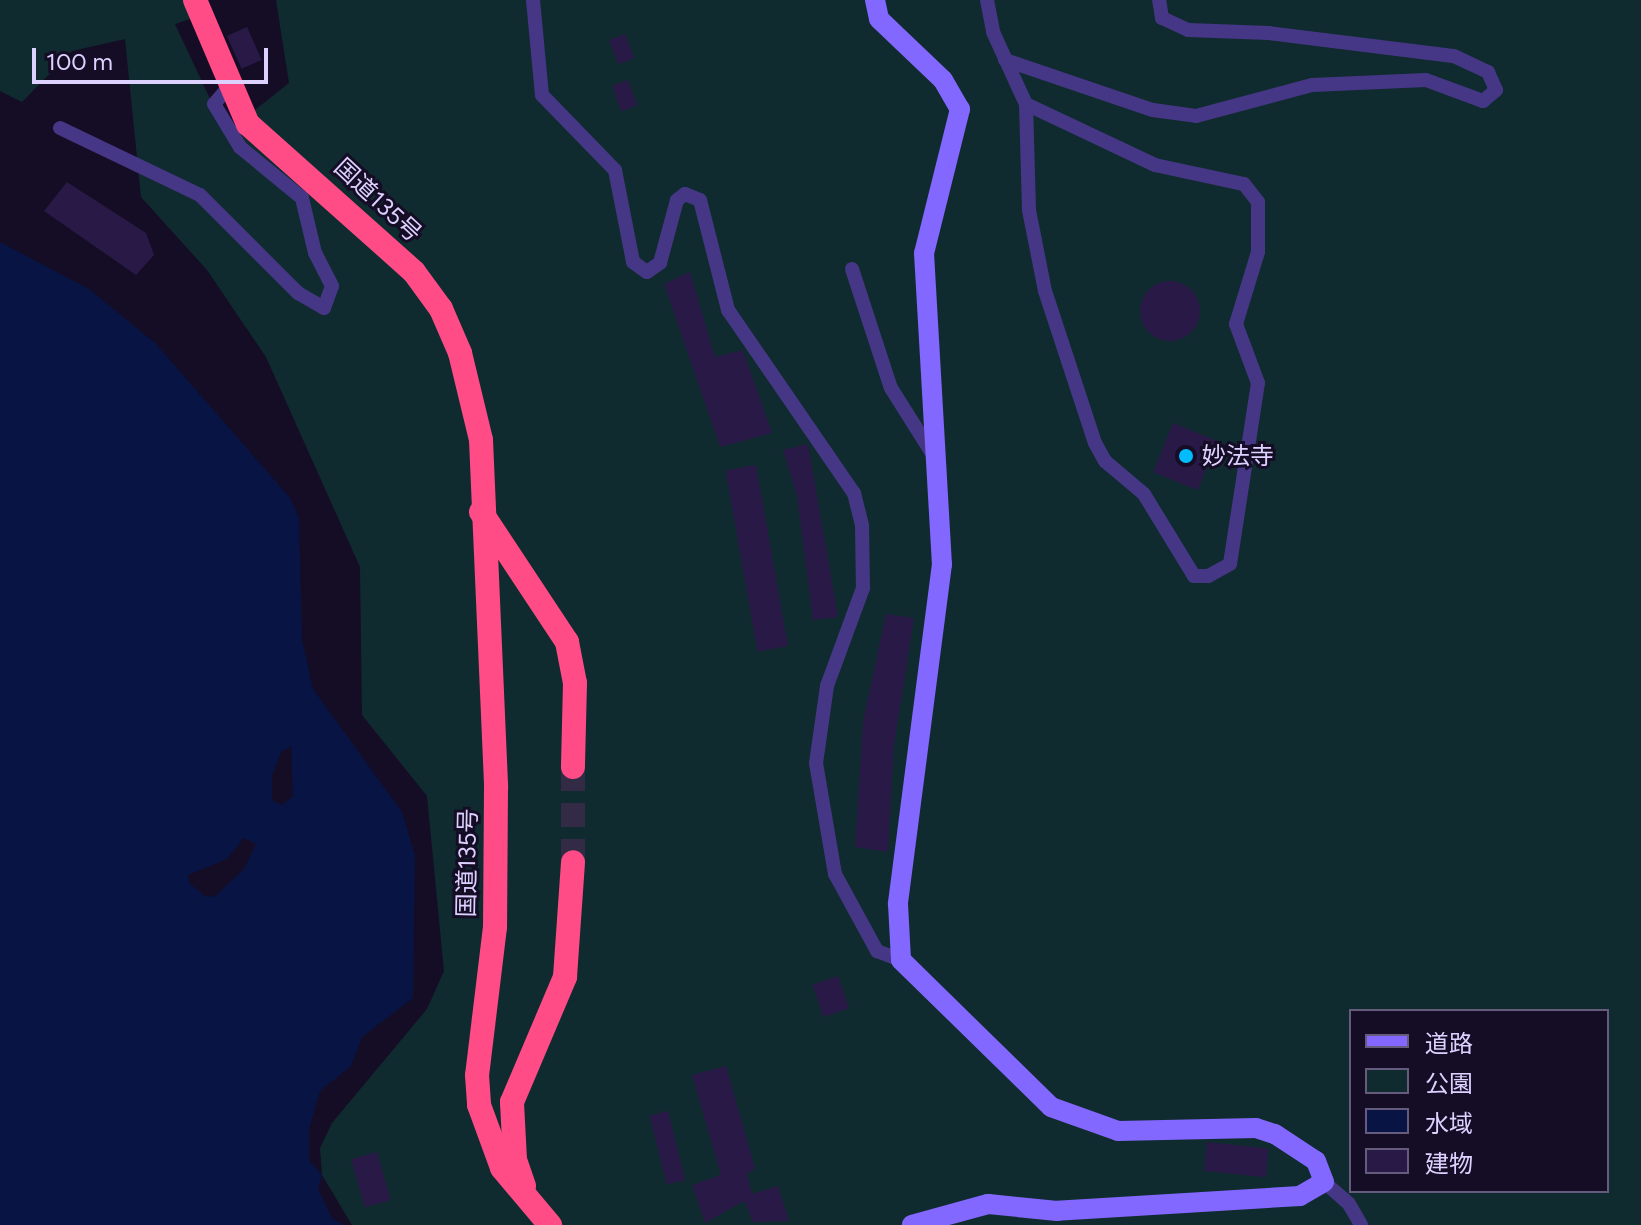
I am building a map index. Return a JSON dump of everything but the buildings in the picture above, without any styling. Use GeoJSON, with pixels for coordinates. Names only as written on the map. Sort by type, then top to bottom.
{"type":"FeatureCollection","features":[{"type":"Feature","properties":{"kind":"highway","name":"国道135号"},"geometry":{"type":"LineString","coordinates":[[195,0],[229,87],[248,124],[356,215],[441,309],[460,353],[481,440],[481,512],[496,788],[495,927],[477,1075],[479,1105],[502,1168],[550,1225]]}},
{"type":"Feature","properties":{"kind":"highway"},"geometry":{"type":"LineString","coordinates":[[481,512],[567,642],[575,683],[573,767]]}},
{"type":"Feature","properties":{"kind":"highway","name":"国道135号"},"geometry":{"type":"LineString","coordinates":[[529,1200],[515,1160],[512,1102],[565,977],[573,862]]}},
{"type":"Feature","properties":{"kind":"street"},"geometry":{"type":"LineString","coordinates":[[533,0],[542,95],[615,170],[633,262],[647,272],[660,263],[677,200],[685,194],[700,200],[728,310],[854,493],[862,526],[863,588],[827,686],[816,763],[835,874],[877,951],[901,960],[1051,1107],[1118,1131],[1256,1128],[1275,1134],[1316,1161],[1324,1182],[1349,1204],[1361,1225]]}},
{"type":"Feature","properties":{"kind":"street"},"geometry":{"type":"LineString","coordinates":[[875,0],[879,19],[943,80],[960,109],[924,253],[939,464],[942,564],[898,904],[901,960]]}},
{"type":"Feature","properties":{"kind":"street"},"geometry":{"type":"LineString","coordinates":[[987,0],[1005,60],[1026,104],[1029,210],[1045,291],[1095,443],[1105,461],[1144,494],[1194,576],[1208,576],[1230,564],[1258,383],[1236,324],[1258,252],[1258,202],[1244,184],[1155,165],[1026,104]]}},
{"type":"Feature","properties":{"kind":"street"},"geometry":{"type":"LineString","coordinates":[[1005,60],[1153,110],[1196,116],[1312,85],[1426,80],[1483,101],[1496,90],[1488,72],[1453,56],[1269,33],[1188,30],[1162,18],[1159,0]]}},
{"type":"Feature","properties":{"kind":"street"},"geometry":{"type":"LineString","coordinates":[[60,128],[200,195],[298,293],[324,308],[332,286],[315,253],[302,198],[240,147],[214,104],[229,87]]}},
{"type":"Feature","properties":{"kind":"street"},"geometry":{"type":"LineString","coordinates":[[852,269],[891,388],[939,464]]}},
{"type":"Feature","properties":{"kind":"street"},"geometry":{"type":"LineString","coordinates":[[912,1225],[988,1204],[1057,1211],[1225,1201],[1300,1196],[1324,1182]]}},
{"type":"Feature","properties":{"kind":"green space"},"geometry":{"type":"Polygon","coordinates":[[[0,0],[190,0],[193,18],[175,24],[226,133],[289,83],[276,0],[1641,0],[1641,1225],[352,1225],[322,1175],[320,1148],[332,1123],[427,1009],[444,971],[427,796],[362,715],[360,567],[266,357],[207,270],[141,197],[125,39],[72,51],[22,102],[0,91],[0,0]]]}},
{"type":"Feature","properties":{"kind":"water"},"geometry":{"type":"Polygon","coordinates":[[[0,242],[89,289],[155,343],[291,499],[299,518],[302,640],[313,689],[402,812],[415,855],[413,998],[362,1037],[351,1066],[320,1091],[309,1129],[309,1160],[322,1175],[318,1189],[332,1218],[343,1225],[0,1225],[0,242]],[[291,746],[281,752],[272,776],[272,800],[282,805],[293,796],[291,746]],[[244,838],[227,859],[188,875],[189,883],[206,897],[215,896],[244,869],[256,844],[244,838]]]}},
{"type":"Feature","properties":{"kind":"tunnel"},"geometry":{"type":"LineString","coordinates":[[573,767],[573,862]]}},
{"type":"Feature","properties":{"kind":"place","name":"妙法寺"},"geometry":{"type":"Point","coordinates":[1186,456]}}]}
